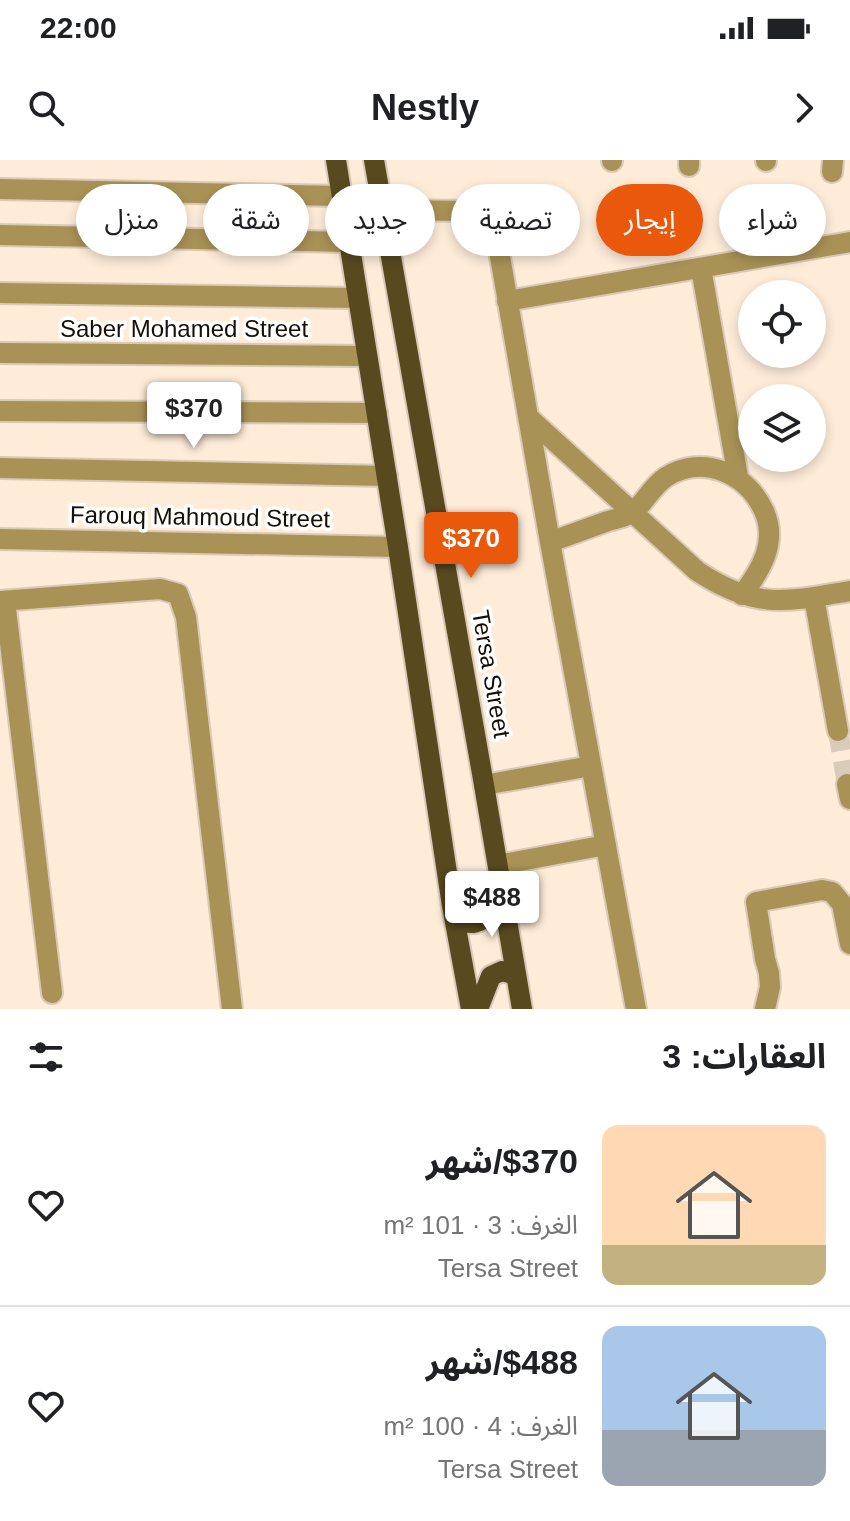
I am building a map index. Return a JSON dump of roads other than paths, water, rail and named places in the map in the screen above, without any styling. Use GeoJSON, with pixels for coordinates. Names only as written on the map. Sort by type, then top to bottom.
{"type":"FeatureCollection","features":[{"type":"Feature","properties":{"kind":"main road"},"geometry":{"type":"LineString","coordinates":[[336,160],[339,184]]}},
{"type":"Feature","properties":{"kind":"main road","name":"Tersa Street"},"geometry":{"type":"LineString","coordinates":[[374,160],[378,184]]}},
{"type":"Feature","properties":{"kind":"main road"},"geometry":{"type":"LineString","coordinates":[[351,256],[452,906],[471,1009]]}},
{"type":"Feature","properties":{"kind":"main road","name":"Tersa Street"},"geometry":{"type":"LineString","coordinates":[[391,256],[522,1009]]}},
{"type":"Feature","properties":{"kind":"main road"},"geometry":{"type":"LineString","coordinates":[[452,906],[464,921],[478,922],[484,918],[489,912],[498,867]]}},
{"type":"Feature","properties":{"kind":"main road"},"geometry":{"type":"LineString","coordinates":[[478,1009],[491,976],[502,971],[516,975]]}},
{"type":"Feature","properties":{"kind":"street"},"geometry":{"type":"LineString","coordinates":[[0,189],[325,196]]}},
{"type":"Feature","properties":{"kind":"street"},"geometry":{"type":"LineString","coordinates":[[435,211],[484,213],[495,228],[636,1009]]}},
{"type":"Feature","properties":{"kind":"street"},"geometry":{"type":"LineString","coordinates":[[0,235],[325,242]]}},
{"type":"Feature","properties":{"kind":"street"},"geometry":{"type":"LineString","coordinates":[[507,301],[850,242]]}},
{"type":"Feature","properties":{"kind":"street"},"geometry":{"type":"LineString","coordinates":[[701,268],[738,477]]}},
{"type":"Feature","properties":{"kind":"street"},"geometry":{"type":"LineString","coordinates":[[0,293],[358,298]]}},
{"type":"Feature","properties":{"kind":"street","name":"Saber Mohamed Street"},"geometry":{"type":"LineString","coordinates":[[0,353],[367,356]]}},
{"type":"Feature","properties":{"kind":"street"},"geometry":{"type":"LineString","coordinates":[[0,411],[377,413]]}},
{"type":"Feature","properties":{"kind":"street"},"geometry":{"type":"LineString","coordinates":[[528,417],[631,513],[697,571],[719,585],[742,595],[767,600],[793,600],[850,591]]}},
{"type":"Feature","properties":{"kind":"street"},"geometry":{"type":"LineString","coordinates":[[0,468],[387,476]]}},
{"type":"Feature","properties":{"kind":"street"},"geometry":{"type":"LineString","coordinates":[[550,542],[631,513],[666,477],[689,468],[715,468],[738,477],[757,496],[768,520],[769,547],[759,573],[742,595]]}},
{"type":"Feature","properties":{"kind":"street","name":"Farouq Mahmoud Street"},"geometry":{"type":"LineString","coordinates":[[0,539],[398,547]]}},
{"type":"Feature","properties":{"kind":"street"},"geometry":{"type":"LineString","coordinates":[[52,993],[2,601],[160,589],[178,594],[186,617],[232,1009]]}},
{"type":"Feature","properties":{"kind":"street"},"geometry":{"type":"LineString","coordinates":[[814,597],[838,731]]}},
{"type":"Feature","properties":{"kind":"street"},"geometry":{"type":"LineString","coordinates":[[484,785],[591,766]]}},
{"type":"Feature","properties":{"kind":"street"},"geometry":{"type":"LineString","coordinates":[[498,867],[606,845]]}},
{"type":"Feature","properties":{"kind":"street"},"geometry":{"type":"LineString","coordinates":[[765,1009],[770,987],[769,973],[756,902],[822,890],[832,892],[842,904],[850,944]]}},
{"type":"Feature","properties":{"kind":"tunnel"},"geometry":{"type":"LineString","coordinates":[[838,731],[847,784]]}}]}
